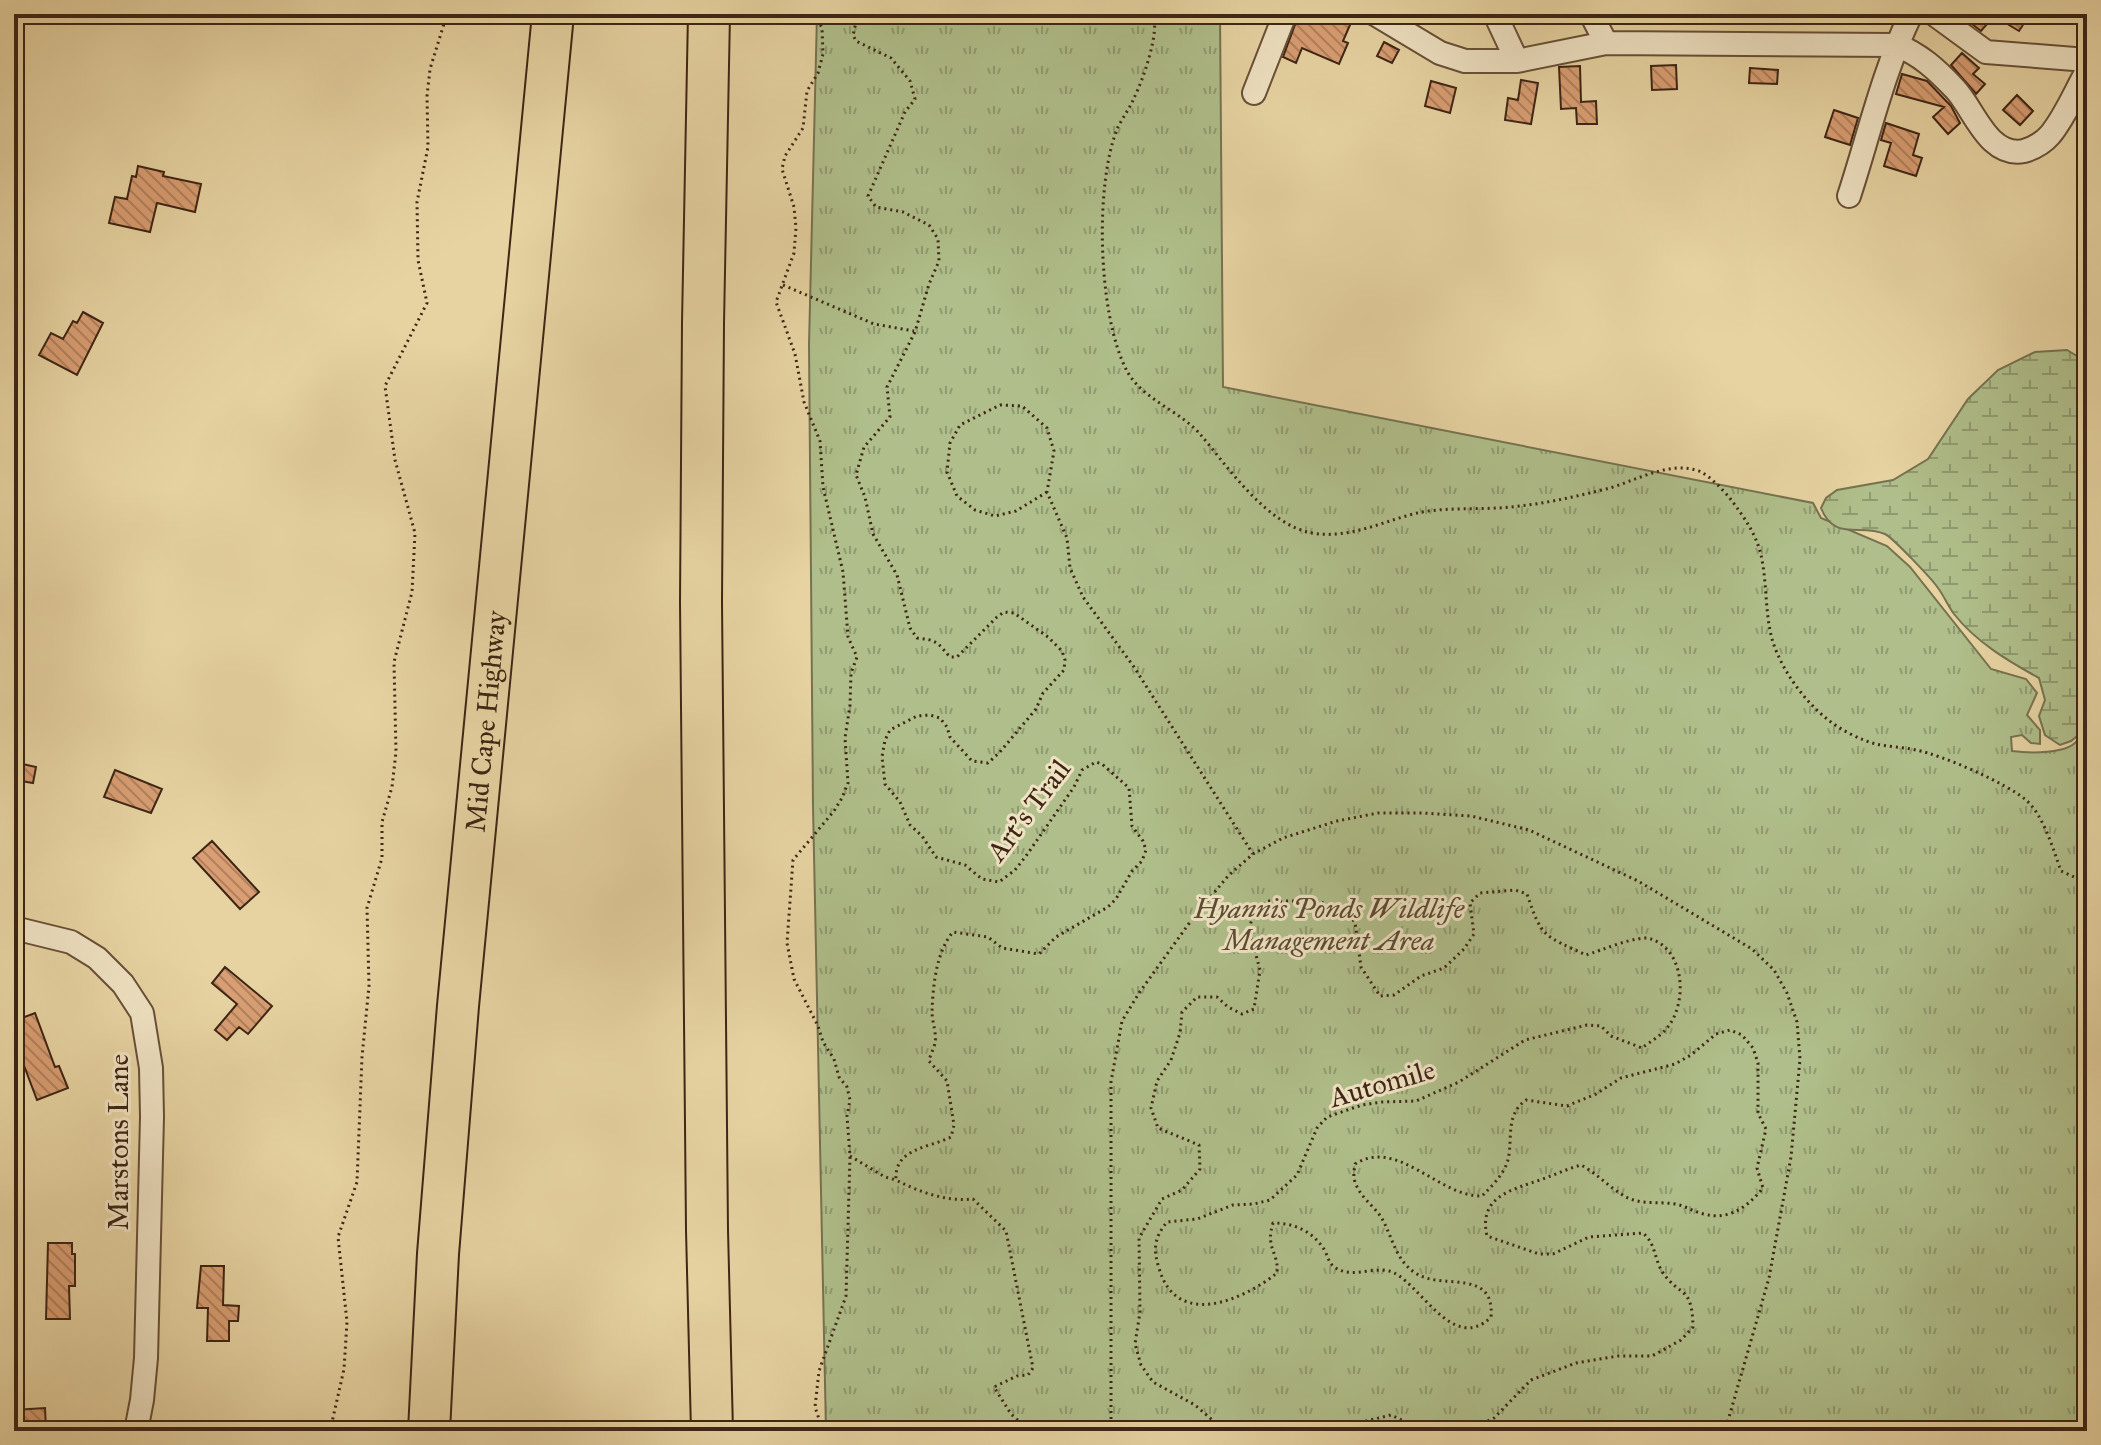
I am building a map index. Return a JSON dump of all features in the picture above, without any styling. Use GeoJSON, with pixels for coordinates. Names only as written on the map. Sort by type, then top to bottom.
{"type":"FeatureCollection","features":[{"type":"Feature","properties":{"kind":"highway","name":"Mid Cape Highway"},"geometry":{"type":"LineString","coordinates":[[429,1431],[438,1254],[457,1021],[553,14]]}},
{"type":"Feature","properties":{"kind":"highway"},"geometry":{"type":"LineString","coordinates":[[709,14],[701,528],[707,1230],[712,1431]]}},
{"type":"Feature","properties":{"kind":"street"},"geometry":{"type":"LineString","coordinates":[[1254,93],[1285,14]]}},
{"type":"Feature","properties":{"kind":"street"},"geometry":{"type":"LineString","coordinates":[[1375,14],[1452,58],[1465,61],[1517,61],[1606,43],[1896,45],[1912,51],[1927,62],[1957,91],[2000,147],[2013,151],[2031,148],[2051,133],[2087,71]]}},
{"type":"Feature","properties":{"kind":"street"},"geometry":{"type":"LineString","coordinates":[[1495,14],[1517,61]]}},
{"type":"Feature","properties":{"kind":"street"},"geometry":{"type":"LineString","coordinates":[[1591,14],[1606,43]]}},
{"type":"Feature","properties":{"kind":"street"},"geometry":{"type":"LineString","coordinates":[[1849,196],[1886,69],[1911,14]]}},
{"type":"Feature","properties":{"kind":"street"},"geometry":{"type":"LineString","coordinates":[[1934,14],[1986,52],[2087,60]]}},
{"type":"Feature","properties":{"kind":"street","name":"Marstons Lane"},"geometry":{"type":"LineString","coordinates":[[14,928],[71,942],[97,958],[123,984],[142,1013],[151,1068],[152,1117],[146,1358],[136,1431]]}},
{"type":"Feature","properties":{"kind":"path"},"geometry":{"type":"LineString","coordinates":[[330,1431],[344,1369],[347,1322],[338,1237],[357,1182],[362,1057],[369,986],[367,908],[382,858],[382,822],[392,787],[396,752],[394,662],[413,577],[415,533],[395,460],[385,386],[427,303],[418,260],[417,202],[428,147],[430,69],[447,14]]}},
{"type":"Feature","properties":{"kind":"path"},"geometry":{"type":"LineString","coordinates":[[815,14],[822,28],[823,54],[818,73],[807,91],[803,128],[785,156],[782,169],[794,207],[796,228],[794,253],[776,302],[795,354],[804,402],[820,441],[823,487],[843,572],[848,637],[857,657],[851,673],[845,738],[848,783],[834,811],[793,860],[787,943],[794,979],[834,1059],[839,1077],[847,1087],[850,1100],[847,1116],[850,1156],[846,1296],[819,1371],[815,1407],[823,1431]]}},
{"type":"Feature","properties":{"kind":"path","name":"Art's Trail"},"geometry":{"type":"LineString","coordinates":[[858,14],[853,35],[856,41],[891,58],[910,81],[915,99],[905,112],[868,196],[876,207],[903,212],[929,225],[938,239],[939,261],[915,332],[887,387],[890,417],[864,447],[856,475],[865,497],[873,534],[897,575],[913,634],[917,638],[940,643],[950,657],[957,657],[997,617],[1004,612],[1014,613],[1055,644],[1065,660],[1064,670],[1043,693],[1036,709],[988,763],[972,761],[950,737],[940,718],[917,716],[890,730],[882,757],[885,784],[900,802],[910,825],[936,857],[965,865],[982,879],[999,882],[1015,870],[1026,856],[1074,787],[1082,770],[1096,762],[1129,788],[1132,826],[1146,850],[1116,899],[1056,937],[1039,954],[1002,948],[988,937],[973,933],[953,932],[946,940],[940,955],[932,1013],[936,1041],[929,1061],[947,1081],[954,1125],[951,1137],[902,1156],[895,1169],[896,1180]]}},
{"type":"Feature","properties":{"kind":"path"},"geometry":{"type":"LineString","coordinates":[[1153,14],[1157,23],[1152,44],[1135,96],[1118,127],[1108,167],[1104,265],[1108,307],[1117,348],[1129,376],[1195,429],[1278,519],[1312,533],[1354,532],[1424,512],[1512,507],[1563,499],[1611,488],[1671,468],[1699,471],[1721,487],[1749,524],[1762,558],[1776,654],[1797,687],[1827,720],[1873,744],[1918,750],[1945,758],[2027,801],[2044,828],[2061,871],[2087,883]]}},
{"type":"Feature","properties":{"kind":"path"},"geometry":{"type":"LineString","coordinates":[[783,285],[874,324],[915,332]]}},
{"type":"Feature","properties":{"kind":"path"},"geometry":{"type":"LineString","coordinates":[[1047,492],[1016,511],[1005,514],[995,516],[975,510],[957,496],[947,472],[950,443],[960,425],[1000,405],[1022,406],[1047,428],[1054,451],[1047,492],[1067,538],[1070,568],[1083,597],[1134,667],[1253,854]]}},
{"type":"Feature","properties":{"kind":"path"},"geometry":{"type":"LineString","coordinates":[[1204,1431],[1111,1429],[1110,1095],[1122,1021],[1193,918],[1228,876],[1253,854],[1296,833],[1378,813],[1471,816],[1529,830],[1638,881],[1728,933],[1752,949],[1774,970],[1787,993],[1797,1022],[1800,1059],[1791,1157],[1769,1278],[1725,1431]]}},
{"type":"Feature","properties":{"kind":"path","name":"Automile"},"geometry":{"type":"LineString","coordinates":[[1225,1431],[1195,1405],[1153,1382],[1141,1365],[1135,1344],[1140,1312],[1139,1238],[1162,1199],[1182,1190],[1200,1169],[1199,1145],[1158,1128],[1151,1108],[1157,1081],[1171,1060],[1180,1033],[1182,1012],[1197,997],[1217,997],[1242,1014],[1254,1009],[1260,970],[1249,929],[1254,912],[1267,901],[1318,901],[1340,909],[1355,922],[1361,967],[1380,996],[1394,995],[1421,976],[1444,968],[1464,949],[1474,934],[1470,903],[1480,893],[1515,890],[1527,894],[1538,927],[1548,937],[1586,955],[1650,938],[1667,949],[1679,967],[1679,1005],[1670,1026],[1642,1048],[1611,1036],[1601,1026],[1587,1025],[1540,1034],[1500,1054],[1459,1082],[1416,1101],[1362,1105],[1327,1117],[1317,1128],[1297,1175],[1270,1200],[1233,1205],[1197,1219],[1167,1222],[1157,1234],[1154,1250],[1164,1284],[1176,1299],[1204,1304],[1238,1298],[1277,1273],[1278,1261],[1271,1250],[1269,1237],[1273,1223],[1285,1223],[1315,1237],[1331,1265],[1345,1272],[1390,1271],[1454,1324],[1471,1328],[1484,1324],[1491,1317],[1492,1304],[1486,1292],[1472,1285],[1418,1275],[1406,1265],[1391,1243],[1379,1214],[1359,1191],[1353,1179],[1355,1164],[1366,1157],[1382,1158],[1422,1172],[1457,1192],[1482,1196],[1508,1161],[1511,1120],[1517,1107],[1526,1100],[1567,1106],[1596,1094],[1621,1078],[1675,1064],[1716,1034],[1730,1030],[1742,1035],[1753,1048],[1758,1063],[1758,1113],[1766,1129],[1757,1168],[1763,1188],[1737,1212],[1704,1214],[1672,1203],[1654,1205],[1622,1195],[1581,1165],[1508,1191],[1486,1211],[1484,1223],[1487,1236],[1539,1254],[1553,1254],[1589,1237],[1643,1233],[1652,1240],[1664,1274],[1688,1296],[1693,1311],[1693,1327],[1681,1340],[1652,1356],[1610,1357],[1576,1363],[1531,1380],[1494,1418],[1471,1429],[1453,1431]]}},
{"type":"Feature","properties":{"kind":"path"},"geometry":{"type":"LineString","coordinates":[[850,1156],[909,1187],[946,1198],[973,1199],[1006,1231],[1033,1368],[1028,1375],[1017,1376],[994,1387],[1011,1414],[1030,1431]]}},
{"type":"Feature","properties":{"kind":"path"},"geometry":{"type":"LineString","coordinates":[[1285,1431],[1302,1422],[1337,1428],[1391,1415],[1442,1431]]}},
{"type":"Feature","properties":{"kind":"green space","name":"Hyannis Ponds Wildlife Management Area"},"geometry":{"type":"Polygon","coordinates":[[[817,14],[1220,14],[1223,387],[1813,503],[1821,518],[1887,546],[1910,567],[1991,669],[2026,679],[2037,693],[2027,715],[2040,730],[2040,744],[2031,743],[2022,735],[2011,737],[2012,751],[2048,752],[2073,744],[2081,730],[2087,695],[2087,1431],[826,1431],[813,806],[809,345],[817,14]]]}},
{"type":"Feature","properties":{"kind":"green space"},"geometry":{"type":"Polygon","coordinates":[[[2067,350],[2087,362],[2087,728],[2071,741],[2060,745],[2045,735],[2039,716],[2045,700],[2039,678],[2004,658],[1972,633],[1954,614],[1934,583],[1889,537],[1876,531],[1849,530],[1833,525],[1821,508],[1826,498],[1837,490],[1893,480],[1928,459],[1968,399],[1998,370],[2035,352],[2067,350]]]}},
{"type":"Feature","properties":{"kind":"building"},"geometry":{"type":"Polygon","coordinates":[[[1299,14],[1313,14],[1329,21],[1332,14],[1353,18],[1343,41],[1348,43],[1339,64],[1302,48],[1296,63],[1283,57],[1299,14]]]}},
{"type":"Feature","properties":{"kind":"building"},"geometry":{"type":"Polygon","coordinates":[[[1959,14],[2030,14],[2019,31],[1994,16],[1981,31],[1959,14]]]}},
{"type":"Feature","properties":{"kind":"building"},"geometry":{"type":"Polygon","coordinates":[[[1384,42],[1399,50],[1392,63],[1377,56],[1384,42]]]}},
{"type":"Feature","properties":{"kind":"building"},"geometry":{"type":"Polygon","coordinates":[[[1962,53],[1979,68],[1973,74],[1985,84],[1976,94],[1951,65],[1962,53]]]}},
{"type":"Feature","properties":{"kind":"building"},"geometry":{"type":"Polygon","coordinates":[[[1676,65],[1677,89],[1652,90],[1651,66],[1676,65]]]}},
{"type":"Feature","properties":{"kind":"building"},"geometry":{"type":"Polygon","coordinates":[[[1580,66],[1581,102],[1596,101],[1597,124],[1577,124],[1576,108],[1561,109],[1559,67],[1580,66]]]}},
{"type":"Feature","properties":{"kind":"building"},"geometry":{"type":"Polygon","coordinates":[[[1750,68],[1778,70],[1777,84],[1749,83],[1750,68]]]}},
{"type":"Feature","properties":{"kind":"building"},"geometry":{"type":"Polygon","coordinates":[[[1902,74],[1927,81],[1951,106],[1960,123],[1948,134],[1933,117],[1944,107],[1896,94],[1902,74]]]}},
{"type":"Feature","properties":{"kind":"building"},"geometry":{"type":"Polygon","coordinates":[[[1521,80],[1538,83],[1531,124],[1505,120],[1508,98],[1518,100],[1521,80]]]}},
{"type":"Feature","properties":{"kind":"building"},"geometry":{"type":"Polygon","coordinates":[[[1431,81],[1456,88],[1450,113],[1425,106],[1431,81]]]}},
{"type":"Feature","properties":{"kind":"building"},"geometry":{"type":"Polygon","coordinates":[[[2017,95],[2033,111],[2020,125],[2003,110],[2017,95]]]}},
{"type":"Feature","properties":{"kind":"building"},"geometry":{"type":"Polygon","coordinates":[[[1834,110],[1858,118],[1850,145],[1825,137],[1834,110]]]}},
{"type":"Feature","properties":{"kind":"building"},"geometry":{"type":"Polygon","coordinates":[[[1886,123],[1919,134],[1913,155],[1922,158],[1916,176],[1884,166],[1891,143],[1881,140],[1886,123]]]}},
{"type":"Feature","properties":{"kind":"building"},"geometry":{"type":"Polygon","coordinates":[[[138,166],[164,172],[163,176],[201,184],[195,212],[157,203],[150,232],[109,223],[115,197],[127,199],[132,176],[136,177],[138,166]]]}},
{"type":"Feature","properties":{"kind":"building"},"geometry":{"type":"Polygon","coordinates":[[[83,312],[103,323],[77,375],[39,355],[51,333],[63,339],[73,321],[77,323],[83,312]]]}},
{"type":"Feature","properties":{"kind":"building"},"geometry":{"type":"Polygon","coordinates":[[[18,763],[36,767],[33,783],[15,780],[18,763]]]}},
{"type":"Feature","properties":{"kind":"building"},"geometry":{"type":"Polygon","coordinates":[[[115,770],[162,789],[151,813],[104,797],[115,770]]]}},
{"type":"Feature","properties":{"kind":"building"},"geometry":{"type":"Polygon","coordinates":[[[212,841],[259,892],[240,909],[193,858],[212,841]]]}},
{"type":"Feature","properties":{"kind":"building"},"geometry":{"type":"Polygon","coordinates":[[[225,967],[272,1006],[248,1034],[239,1027],[227,1040],[215,1030],[237,1004],[212,983],[225,967]]]}},
{"type":"Feature","properties":{"kind":"building"},"geometry":{"type":"Polygon","coordinates":[[[35,1013],[55,1067],[59,1066],[68,1088],[37,1100],[14,1039],[14,1021],[35,1013]]]}},
{"type":"Feature","properties":{"kind":"building"},"geometry":{"type":"Polygon","coordinates":[[[48,1243],[72,1243],[75,1286],[69,1286],[70,1319],[46,1319],[48,1243]]]}},
{"type":"Feature","properties":{"kind":"building"},"geometry":{"type":"Polygon","coordinates":[[[201,1266],[224,1266],[223,1305],[239,1306],[238,1321],[229,1321],[229,1341],[207,1341],[208,1308],[197,1308],[201,1266]]]}},
{"type":"Feature","properties":{"kind":"building"},"geometry":{"type":"Polygon","coordinates":[[[45,1408],[46,1428],[14,1430],[14,1410],[45,1408]]]}}]}
